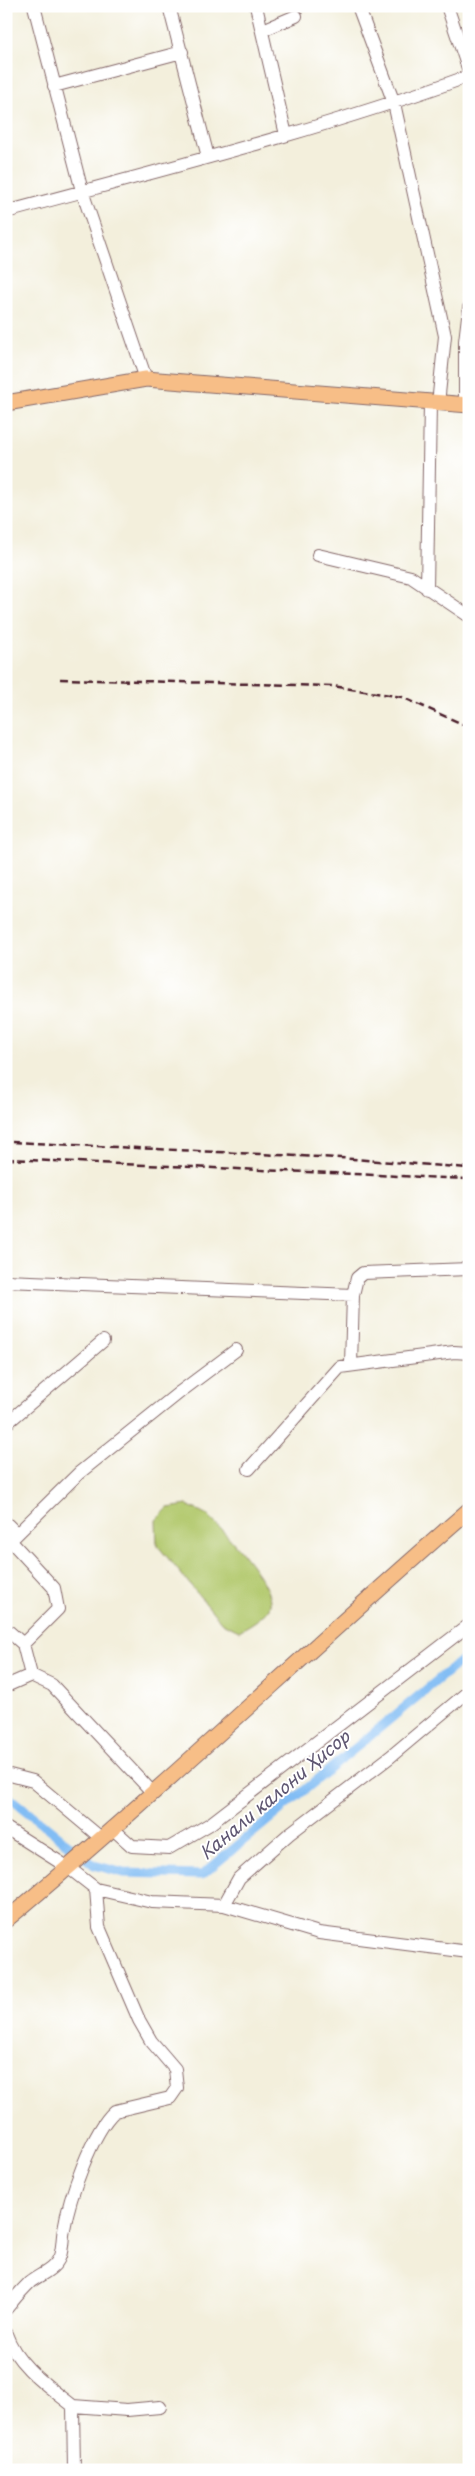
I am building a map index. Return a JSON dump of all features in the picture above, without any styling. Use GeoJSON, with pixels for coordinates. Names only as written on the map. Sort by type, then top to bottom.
{"type":"FeatureCollection","features":[{"type":"Feature","properties":{"kind":"main road"},"geometry":{"type":"LineString","coordinates":[[6,403],[146,379],[434,404],[467,405]]}},
{"type":"Feature","properties":{"kind":"main road"},"geometry":{"type":"LineString","coordinates":[[6,1920],[69,1868],[303,1656],[469,1510]]}},
{"type":"Feature","properties":{"kind":"street"},"geometry":{"type":"LineString","coordinates":[[34,6],[82,191],[146,379]]}},
{"type":"Feature","properties":{"kind":"street"},"geometry":{"type":"LineString","coordinates":[[169,6],[208,156]]}},
{"type":"Feature","properties":{"kind":"street"},"geometry":{"type":"LineString","coordinates":[[256,6],[286,135]]}},
{"type":"Feature","properties":{"kind":"street"},"geometry":{"type":"LineString","coordinates":[[358,6],[394,103],[445,336],[434,404],[427,589]]}},
{"type":"Feature","properties":{"kind":"street"},"geometry":{"type":"LineString","coordinates":[[447,6],[469,71]]}},
{"type":"Feature","properties":{"kind":"street"},"geometry":{"type":"LineString","coordinates":[[263,30],[296,16]]}},
{"type":"Feature","properties":{"kind":"street"},"geometry":{"type":"LineString","coordinates":[[54,86],[182,52]]}},
{"type":"Feature","properties":{"kind":"street"},"geometry":{"type":"LineString","coordinates":[[6,212],[286,135],[394,103],[469,76]]}},
{"type":"Feature","properties":{"kind":"street"},"geometry":{"type":"LineString","coordinates":[[467,405],[465,341],[469,308]]}},
{"type":"Feature","properties":{"kind":"street"},"geometry":{"type":"LineString","coordinates":[[318,555],[411,577],[469,616]]}},
{"type":"Feature","properties":{"kind":"street"},"geometry":{"type":"LineString","coordinates":[[351,1364],[353,1295],[357,1278],[363,1273],[469,1269]]}},
{"type":"Feature","properties":{"kind":"street"},"geometry":{"type":"LineString","coordinates":[[6,1281],[353,1295]]}},
{"type":"Feature","properties":{"kind":"street"},"geometry":{"type":"LineString","coordinates":[[6,1424],[103,1341]]}},
{"type":"Feature","properties":{"kind":"street"},"geometry":{"type":"LineString","coordinates":[[11,1537],[79,1473],[236,1350]]}},
{"type":"Feature","properties":{"kind":"street"},"geometry":{"type":"LineString","coordinates":[[249,1469],[340,1367],[351,1364],[454,1352],[469,1353]]}},
{"type":"Feature","properties":{"kind":"street"},"geometry":{"type":"LineString","coordinates":[[6,1523],[11,1537],[54,1588],[58,1609],[23,1644]]}},
{"type":"Feature","properties":{"kind":"street"},"geometry":{"type":"LineString","coordinates":[[6,1774],[33,1781],[106,1833],[132,1846],[169,1848],[210,1824],[469,1625]]}},
{"type":"Feature","properties":{"kind":"street"},"geometry":{"type":"LineString","coordinates":[[6,1629],[23,1644],[31,1675]]}},
{"type":"Feature","properties":{"kind":"street"},"geometry":{"type":"LineString","coordinates":[[6,1686],[31,1675],[52,1685],[153,1793]]}},
{"type":"Feature","properties":{"kind":"street"},"geometry":{"type":"LineString","coordinates":[[224,1905],[239,1878],[289,1834],[390,1757],[469,1691]]}},
{"type":"Feature","properties":{"kind":"street"},"geometry":{"type":"LineString","coordinates":[[6,1828],[69,1868],[96,1889],[152,1902],[224,1905],[319,1933],[469,1952]]}},
{"type":"Feature","properties":{"kind":"street"},"geometry":{"type":"LineString","coordinates":[[6,2309],[30,2283],[53,2267],[60,2256],[64,2229],[79,2178],[96,2139],[109,2116],[121,2109],[170,2098],[175,2094],[177,2088],[175,2069],[151,2040],[139,2020],[99,1926],[96,1889]]}},
{"type":"Feature","properties":{"kind":"street"},"geometry":{"type":"LineString","coordinates":[[6,2334],[17,2357],[38,2378],[73,2406],[127,2410],[160,2407]]}},
{"type":"Feature","properties":{"kind":"street"},"geometry":{"type":"LineString","coordinates":[[73,2406],[74,2470]]}},
{"type":"Feature","properties":{"kind":"green space"},"geometry":{"type":"Polygon","coordinates":[[[187,1505],[208,1516],[217,1525],[248,1561],[266,1588],[270,1599],[269,1608],[259,1618],[239,1631],[222,1623],[157,1545],[156,1520],[168,1508],[187,1505]]]}},
{"type":"Feature","properties":{"kind":"waterway","name":"Канали калони Ҳисор"},"geometry":{"type":"LineString","coordinates":[[6,1795],[94,1865],[124,1873],[202,1875],[469,1654]]}},
{"type":"Feature","properties":{"kind":"railway"},"geometry":{"type":"LineString","coordinates":[[60,679],[332,686],[402,697],[469,727]]}},
{"type":"Feature","properties":{"kind":"railway"},"geometry":{"type":"LineString","coordinates":[[13,1142],[340,1158],[469,1168]]}},
{"type":"Feature","properties":{"kind":"railway"},"geometry":{"type":"LineString","coordinates":[[6,1159],[469,1179]]}}]}
